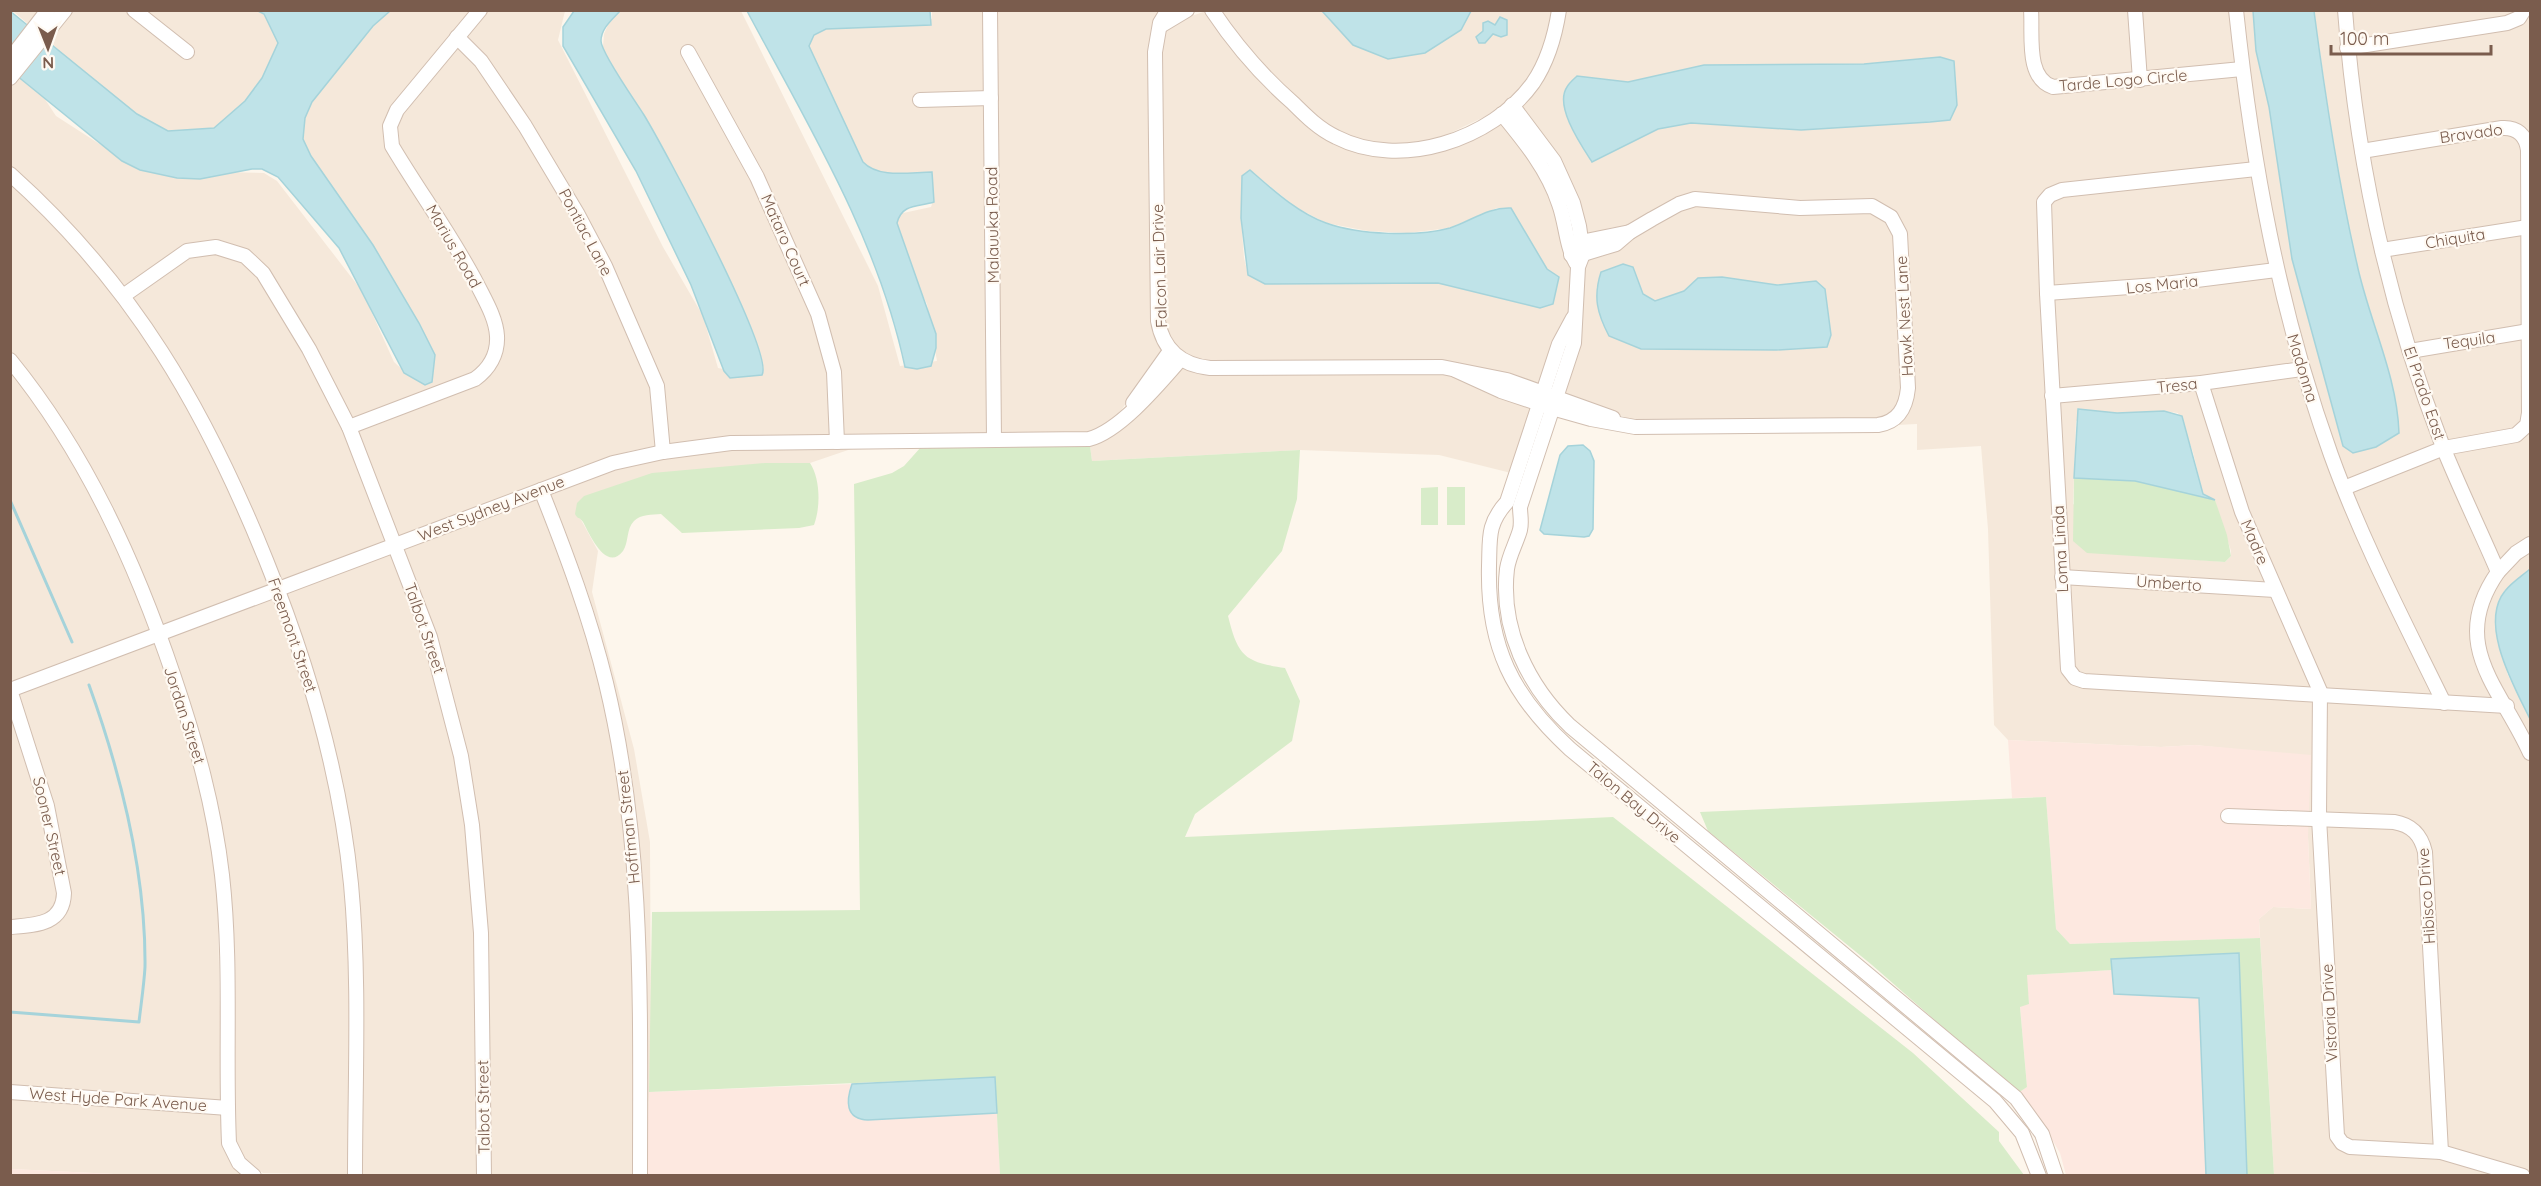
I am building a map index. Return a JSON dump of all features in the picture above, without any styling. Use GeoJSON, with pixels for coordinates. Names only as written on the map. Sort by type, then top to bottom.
{"type":"FeatureCollection","features":[{"type":"Feature","properties":{"kind":"street"},"geometry":{"type":"LineString","coordinates":[[134,10],[187,52]]}},
{"type":"Feature","properties":{"kind":"street","name":"Marius Road"},"geometry":{"type":"LineString","coordinates":[[349,427],[475,379],[490,364],[496,350],[496,327],[485,300],[448,232],[390,139],[390,126],[397,110],[480,10]]}},
{"type":"Feature","properties":{"kind":"street","name":"Malauuka Road"},"geometry":{"type":"LineString","coordinates":[[990,10],[994,440]]}},
{"type":"Feature","properties":{"kind":"street","name":"Falcon Lair Drive"},"geometry":{"type":"LineString","coordinates":[[1168,10],[1158,33],[1155,63],[1158,321],[1161,336],[1175,355]]}},
{"type":"Feature","properties":{"kind":"street"},"geometry":{"type":"LineString","coordinates":[[1158,33],[1170,18],[1187,10]]}},
{"type":"Feature","properties":{"kind":"street"},"geometry":{"type":"LineString","coordinates":[[1212,10],[1236,46],[1262,75],[1322,129],[1348,143],[1387,151],[1428,148],[1464,134],[1507,110],[1531,85],[1545,62],[1559,10]]}},
{"type":"Feature","properties":{"kind":"street","name":"Tarde Logo Circle"},"geometry":{"type":"LineString","coordinates":[[2031,10],[2035,70],[2045,84],[2060,87],[2242,69]]}},
{"type":"Feature","properties":{"kind":"street"},"geometry":{"type":"LineString","coordinates":[[2134,10],[2140,80]]}},
{"type":"Feature","properties":{"kind":"street","name":"Madonna"},"geometry":{"type":"LineString","coordinates":[[2236,10],[2256,170],[2276,270],[2302,369],[2344,488],[2391,597],[2444,703]]}},
{"type":"Feature","properties":{"kind":"street","name":"El Prado East"},"geometry":{"type":"LineString","coordinates":[[2345,10],[2362,151],[2382,250],[2410,351],[2444,448],[2498,572]]}},
{"type":"Feature","properties":{"kind":"street"},"geometry":{"type":"LineString","coordinates":[[2348,48],[2507,23],[2519,18],[2524,10]]}},
{"type":"Feature","properties":{"kind":"street"},"geometry":{"type":"LineString","coordinates":[[10,59],[54,14]]}},
{"type":"Feature","properties":{"kind":"street"},"geometry":{"type":"LineString","coordinates":[[12,76],[54,14]]}},
{"type":"Feature","properties":{"kind":"street","name":"Pontiac Lane"},"geometry":{"type":"LineString","coordinates":[[457,37],[481,61],[525,126],[577,213],[605,266],[657,386],[663,452]]}},
{"type":"Feature","properties":{"kind":"street","name":"Mataro Court"},"geometry":{"type":"LineString","coordinates":[[688,52],[757,177],[818,314],[828,343],[836,380],[837,442]]}},
{"type":"Feature","properties":{"kind":"street"},"geometry":{"type":"LineString","coordinates":[[920,100],[991,98]]}},
{"type":"Feature","properties":{"kind":"street","name":"Talon Bay Drive"},"geometry":{"type":"LineString","coordinates":[[1507,110],[1549,180],[1577,252],[1573,318],[1561,339],[1548,400],[1520,507],[1521,527],[1511,552],[1507,575],[1507,599],[1513,635],[1527,670],[1551,707],[1588,741],[2016,1098],[2042,1134],[2056,1176]]}},
{"type":"Feature","properties":{"kind":"street","name":"Bravado"},"geometry":{"type":"LineString","coordinates":[[2344,488],[2444,448],[2507,438],[2524,429],[2529,413],[2528,146],[2523,136],[2515,129],[2502,128],[2362,151]]}},
{"type":"Feature","properties":{"kind":"street","name":"Loma Linda"},"geometry":{"type":"LineString","coordinates":[[2256,170],[2053,193],[2043,207],[2069,672],[2078,679],[2507,706]]}},
{"type":"Feature","properties":{"kind":"street","name":"Freemont Street"},"geometry":{"type":"LineString","coordinates":[[10,174],[68,231],[123,296],[165,356],[213,440],[278,590],[313,690],[328,745],[348,860],[354,924],[356,1176]]}},
{"type":"Feature","properties":{"kind":"street","name":"Hawk Nest Lane"},"geometry":{"type":"LineString","coordinates":[[1548,400],[1591,419],[1642,428],[1878,425],[1890,421],[1900,413],[1906,402],[1908,388],[1900,234],[1896,222],[1883,211],[1866,206],[1789,208],[1695,199],[1679,204],[1630,232],[1616,244],[1577,252]]}},
{"type":"Feature","properties":{"kind":"street","name":"Chiquita"},"geometry":{"type":"LineString","coordinates":[[2382,250],[2529,227]]}},
{"type":"Feature","properties":{"kind":"street","name":"Talbot Street"},"geometry":{"type":"LineString","coordinates":[[123,296],[187,252],[216,247],[245,256],[258,267],[269,283],[309,349],[349,427],[430,637],[461,756],[472,825],[481,933],[483,1176]]}},
{"type":"Feature","properties":{"kind":"street","name":"Los Maria"},"geometry":{"type":"LineString","coordinates":[[2047,293],[2157,285],[2276,270]]}},
{"type":"Feature","properties":{"kind":"street","name":"Tequila"},"geometry":{"type":"LineString","coordinates":[[2410,351],[2529,331]]}},
{"type":"Feature","properties":{"kind":"street"},"geometry":{"type":"LineString","coordinates":[[1175,355],[1188,364],[1210,368],[1431,366],[1494,377],[1548,400]]}},
{"type":"Feature","properties":{"kind":"street","name":"West Sydney Avenue"},"geometry":{"type":"LineString","coordinates":[[11,690],[613,463],[663,452],[731,443],[1089,439],[1105,434],[1157,387],[1175,355]]}},
{"type":"Feature","properties":{"kind":"street","name":"Jordan Street"},"geometry":{"type":"LineString","coordinates":[[10,360],[39,398],[82,465],[109,516],[159,634],[198,750],[218,840],[225,916],[228,1108]]}},
{"type":"Feature","properties":{"kind":"street","name":"Tresa"},"geometry":{"type":"LineString","coordinates":[[2052,396],[2201,383],[2302,369]]}},
{"type":"Feature","properties":{"kind":"street","name":"Madre"},"geometry":{"type":"LineString","coordinates":[[2201,383],[2242,512],[2317,681],[2320,695]]}},
{"type":"Feature","properties":{"kind":"street","name":"Talon Bay Drive"},"geometry":{"type":"LineString","coordinates":[[1548,400],[1507,502],[1492,522],[1489,548],[1490,602],[1495,637],[1513,681],[1536,717],[1578,756],[1995,1101],[2022,1133],[2039,1176]]}},
{"type":"Feature","properties":{"kind":"street","name":"Hoffman Street"},"geometry":{"type":"LineString","coordinates":[[541,490],[576,580],[595,642],[623,772],[633,851],[638,936],[640,1176]]}},
{"type":"Feature","properties":{"kind":"street"},"geometry":{"type":"LineString","coordinates":[[1498,512],[1520,519]]}},
{"type":"Feature","properties":{"kind":"street"},"geometry":{"type":"LineString","coordinates":[[2530,544],[2516,553],[2498,572],[2481,608],[2477,641],[2484,671],[2507,706],[2530,753]]}},
{"type":"Feature","properties":{"kind":"street"},"geometry":{"type":"LineString","coordinates":[[1489,548],[1511,552]]}},
{"type":"Feature","properties":{"kind":"street","name":"Umberto"},"geometry":{"type":"LineString","coordinates":[[2062,577],[2276,590]]}},
{"type":"Feature","properties":{"kind":"street","name":"Sooner Street"},"geometry":{"type":"LineString","coordinates":[[10,927],[37,925],[52,920],[62,907],[64,893],[47,806],[11,690]]}},
{"type":"Feature","properties":{"kind":"street","name":"Vistoria Drive"},"geometry":{"type":"LineString","coordinates":[[2320,695],[2319,818],[2337,1136],[2342,1143],[2350,1147],[2441,1152],[2523,1176]]}},
{"type":"Feature","properties":{"kind":"street","name":"Hibisco Drive"},"geometry":{"type":"LineString","coordinates":[[2228,816],[2401,823],[2415,831],[2424,846],[2441,1152]]}},
{"type":"Feature","properties":{"kind":"street","name":"West Hyde Park Avenue"},"geometry":{"type":"LineString","coordinates":[[10,1092],[228,1108],[230,1143],[238,1163],[251,1173]]}},
{"type":"Feature","properties":{"kind":"shaded area"},"geometry":{"type":"Polygon","coordinates":[[[13,11],[258,11],[264,14],[279,43],[262,78],[245,101],[214,128],[167,131],[137,114],[80,69],[13,11]]]}},
{"type":"Feature","properties":{"kind":"shaded area"},"geometry":{"type":"Polygon","coordinates":[[[366,11],[472,11],[455,29],[385,124],[480,303],[489,322],[492,342],[486,361],[473,374],[352,419],[263,263],[247,251],[217,241],[186,245],[123,288],[72,226],[11,166],[11,87],[25,69],[56,116],[112,152],[221,172],[264,173],[277,181],[362,291],[394,362],[405,372],[290,128],[366,11]]]}},
{"type":"Feature","properties":{"kind":"shaded area"},"geometry":{"type":"Polygon","coordinates":[[[488,11],[565,11],[558,40],[663,247],[703,316],[718,368],[753,375],[602,59],[604,34],[614,11],[741,11],[878,286],[900,366],[937,361],[927,304],[897,244],[894,215],[931,207],[933,201],[875,178],[846,144],[826,85],[806,55],[814,26],[902,24],[932,19],[932,11],[985,11],[985,92],[914,94],[915,106],[985,104],[988,434],[843,436],[840,372],[823,312],[762,174],[689,44],[680,51],[752,180],[813,316],[829,374],[832,436],[731,437],[668,445],[666,405],[659,376],[485,57],[465,36],[488,11]]]}},
{"type":"Feature","properties":{"kind":"shaded area"},"geometry":{"type":"Polygon","coordinates":[[[996,11],[1161,11],[1163,351],[1121,411],[1109,424],[1089,433],[999,434],[996,11]]]}},
{"type":"Feature","properties":{"kind":"shaded area"},"geometry":{"type":"Polygon","coordinates":[[[1206,11],[1232,50],[1259,80],[1312,129],[1346,149],[1387,157],[1501,122],[1540,175],[1554,205],[1566,261],[1572,267],[1568,317],[1540,385],[1508,374],[1437,360],[1211,362],[1190,358],[1174,347],[1165,328],[1161,52],[1165,31],[1180,20],[1206,11]],[[1250,170],[1242,176],[1241,218],[1244,258],[1248,275],[1265,284],[1438,283],[1540,308],[1559,277],[1547,269],[1511,208],[1497,208],[1449,228],[1408,233],[1368,231],[1326,223],[1297,208],[1250,170]]]}},
{"type":"Feature","properties":{"kind":"shaded area"},"geometry":{"type":"Polygon","coordinates":[[[1219,11],[1322,11],[1353,45],[1388,59],[1425,53],[1461,30],[1471,11],[1554,11],[1546,42],[1536,67],[1509,101],[1486,116],[1440,138],[1395,145],[1350,137],[1325,124],[1266,71],[1219,11]]]}},
{"type":"Feature","properties":{"kind":"shaded area"},"geometry":{"type":"Polygon","coordinates":[[[1565,11],[2253,11],[2256,51],[2269,107],[2292,259],[2343,446],[2377,334],[2357,267],[2335,156],[2314,11],[2530,11],[2530,569],[2504,591],[2507,673],[2530,719],[2530,1175],[2274,1175],[2259,919],[2273,907],[2311,909],[2308,837],[2243,750],[2195,745],[2161,747],[2008,740],[1994,725],[1988,529],[1981,446],[1917,450],[1917,424],[1896,425],[1904,418],[1905,233],[1903,224],[1891,209],[1872,200],[1800,202],[1703,192],[1694,193],[1627,226],[1610,228],[1587,236],[1578,201],[1559,158],[1520,106],[1565,11]],[[1940,57],[1864,64],[1785,65],[1628,82],[1577,76],[1593,162],[1658,129],[1691,123],[1801,130],[1930,122],[1940,57]],[[2164,411],[2117,413],[2076,421],[2073,504],[2151,556],[2225,562],[2231,556],[2231,551],[2215,501],[2203,494],[2193,452],[2178,413],[2164,411]]]}},
{"type":"Feature","properties":{"kind":"shaded area"},"geometry":{"type":"Polygon","coordinates":[[[457,45],[471,59],[535,152],[600,269],[649,381],[654,397],[657,446],[630,451],[580,467],[399,537],[357,431],[477,385],[502,345],[397,143],[396,127],[401,114],[457,45]]]}},
{"type":"Feature","properties":{"kind":"shaded area"},"geometry":{"type":"Polygon","coordinates":[[[10,182],[83,257],[161,360],[216,457],[270,586],[162,626],[23,366],[11,351],[10,182]]]}},
{"type":"Feature","properties":{"kind":"shaded area"},"geometry":{"type":"Polygon","coordinates":[[[1696,205],[1800,214],[1860,212],[1881,216],[1893,229],[1902,388],[1899,405],[1888,416],[1877,419],[1643,422],[1629,419],[1563,392],[1587,260],[1618,250],[1635,236],[1681,210],[1696,205]],[[1633,267],[1596,288],[1776,350],[1826,347],[1816,281],[1777,285],[1722,277],[1698,278],[1684,291],[1655,301],[1643,294],[1633,267]]]}},
{"type":"Feature","properties":{"kind":"shaded area"},"geometry":{"type":"Polygon","coordinates":[[[216,253],[242,262],[255,272],[304,352],[344,430],[389,541],[281,582],[226,451],[170,353],[131,297],[189,257],[216,253]]]}},
{"type":"Feature","properties":{"kind":"shaded area"},"geometry":{"type":"Polygon","coordinates":[[[1181,368],[1211,374],[1436,372],[1454,376],[1532,408],[1511,473],[1439,455],[1300,450],[1092,461],[1090,446],[1115,434],[1181,368]]]}},
{"type":"Feature","properties":{"kind":"shaded area"},"geometry":{"type":"Polygon","coordinates":[[[10,369],[72,458],[104,519],[152,630],[14,683],[10,675],[10,369]]]}},
{"type":"Feature","properties":{"kind":"shaded area"},"geometry":{"type":"Polygon","coordinates":[[[854,448],[810,463],[765,463],[580,518],[598,551],[592,592],[634,749],[650,842],[651,1041],[646,1175],[628,771],[549,493],[614,469],[664,458],[731,449],[854,448]]]}},
{"type":"Feature","properties":{"kind":"shaded area"},"geometry":{"type":"Polygon","coordinates":[[[538,497],[577,599],[601,686],[617,773],[627,852],[633,936],[634,1175],[489,1175],[487,933],[481,858],[466,754],[453,695],[435,635],[403,549],[538,497]]]}},
{"type":"Feature","properties":{"kind":"shaded area"},"geometry":{"type":"Polygon","coordinates":[[[393,553],[424,639],[456,757],[467,826],[476,933],[478,1175],[361,1175],[359,924],[333,743],[318,688],[285,593],[393,553]]]}},
{"type":"Feature","properties":{"kind":"shaded area"},"geometry":{"type":"Polygon","coordinates":[[[275,597],[308,692],[334,804],[344,869],[349,944],[350,1175],[263,1173],[243,1159],[235,1141],[230,916],[166,638],[275,597]]]}},
{"type":"Feature","properties":{"kind":"shaded area"},"geometry":{"type":"Polygon","coordinates":[[[156,642],[204,796],[217,879],[222,1101],[11,1085],[11,933],[38,931],[56,924],[68,908],[70,892],[53,804],[18,694],[156,642]]]}},
{"type":"Feature","properties":{"kind":"shaded area"},"geometry":{"type":"Polygon","coordinates":[[[10,708],[42,807],[59,894],[57,904],[43,918],[10,921],[10,708]]]}},
{"type":"Feature","properties":{"kind":"shaded area"},"geometry":{"type":"Polygon","coordinates":[[[2008,740],[2161,747],[2195,745],[2311,755],[2308,837],[2311,909],[2273,907],[2259,919],[2260,938],[2070,944],[2056,929],[2046,797],[2012,798],[2008,740]]]}},
{"type":"Feature","properties":{"kind":"shaded area"},"geometry":{"type":"Polygon","coordinates":[[[2112,970],[2115,994],[2199,998],[2206,1175],[2066,1175],[2060,1153],[2040,1119],[2018,1093],[2027,1087],[2020,1006],[2029,1003],[2026,975],[2112,970]]]}},
{"type":"Feature","properties":{"kind":"shaded area"},"geometry":{"type":"Polygon","coordinates":[[[852,1084],[849,1093],[856,1118],[862,1120],[997,1113],[1000,1175],[646,1176],[649,1092],[852,1084]]]}},
{"type":"Feature","properties":{"kind":"shaded area"},"geometry":{"type":"Polygon","coordinates":[[[10,1098],[222,1113],[224,1145],[228,1156],[243,1175],[135,1175],[11,1169],[10,1098]]]}},
{"type":"Feature","properties":{"kind":"shaded area"},"geometry":{"type":"Polygon","coordinates":[[[11,1169],[135,1175],[11,1175],[11,1169]]]}},
{"type":"Feature","properties":{"kind":"green space"},"geometry":{"type":"Polygon","coordinates":[[[1090,446],[1092,461],[1300,450],[1297,499],[1282,551],[1228,616],[1235,640],[1245,655],[1260,663],[1285,668],[1300,701],[1292,741],[1195,814],[1185,837],[1613,817],[1913,1053],[1999,1132],[1999,1141],[2024,1175],[1000,1175],[995,1077],[649,1092],[652,912],[860,910],[854,484],[892,473],[904,466],[921,447],[1090,446]]]}},
{"type":"Feature","properties":{"kind":"green space"},"geometry":{"type":"Polygon","coordinates":[[[765,463],[810,463],[816,476],[818,493],[818,509],[814,525],[799,528],[682,533],[661,514],[647,515],[634,521],[623,551],[617,557],[610,557],[599,549],[583,522],[575,514],[577,503],[584,496],[652,473],[765,463]]]}},
{"type":"Feature","properties":{"kind":"green space"},"geometry":{"type":"Polygon","coordinates":[[[2074,478],[2135,481],[2215,500],[2227,535],[2231,556],[2225,562],[2087,553],[2073,541],[2074,478]]]}},
{"type":"Feature","properties":{"kind":"green space"},"geometry":{"type":"Polygon","coordinates":[[[1438,487],[1438,525],[1421,525],[1421,488],[1438,487]]]}},
{"type":"Feature","properties":{"kind":"green space"},"geometry":{"type":"Polygon","coordinates":[[[1447,487],[1465,487],[1465,525],[1447,525],[1447,487]]]}},
{"type":"Feature","properties":{"kind":"green space"},"geometry":{"type":"Polygon","coordinates":[[[2046,797],[2056,929],[2070,944],[2260,938],[2274,1175],[2247,1175],[2238,953],[2111,959],[2112,970],[2027,975],[2029,1004],[2020,1007],[2027,1087],[2018,1093],[1872,965],[1708,831],[1700,812],[2046,797]]]}},
{"type":"Feature","properties":{"kind":"water"},"geometry":{"type":"Polygon","coordinates":[[[10,11],[137,114],[168,131],[214,128],[245,101],[262,78],[278,43],[264,14],[258,11],[390,11],[373,26],[312,102],[305,118],[303,139],[311,156],[373,245],[419,323],[435,355],[432,382],[425,385],[404,373],[339,248],[278,177],[262,169],[252,169],[200,179],[177,178],[140,170],[122,161],[11,71],[10,11]]]}},
{"type":"Feature","properties":{"kind":"water"},"geometry":{"type":"Polygon","coordinates":[[[574,11],[620,11],[603,32],[601,41],[603,47],[612,66],[655,134],[715,249],[752,330],[761,359],[762,375],[730,378],[724,371],[691,285],[636,171],[563,46],[563,27],[574,11]]]}},
{"type":"Feature","properties":{"kind":"water"},"geometry":{"type":"Polygon","coordinates":[[[747,11],[930,11],[931,25],[826,29],[814,35],[809,46],[863,162],[886,173],[932,172],[934,202],[907,209],[899,217],[897,223],[936,334],[936,348],[931,366],[917,369],[905,367],[878,273],[859,228],[817,140],[747,11]]]}},
{"type":"Feature","properties":{"kind":"water"},"geometry":{"type":"Polygon","coordinates":[[[1322,11],[1471,11],[1461,30],[1425,53],[1388,59],[1353,45],[1322,11]]]}},
{"type":"Feature","properties":{"kind":"water"},"geometry":{"type":"Polygon","coordinates":[[[2253,11],[2314,11],[2350,233],[2362,285],[2388,369],[2399,433],[2376,447],[2353,453],[2343,446],[2292,259],[2269,107],[2256,51],[2253,11]]]}},
{"type":"Feature","properties":{"kind":"water"},"geometry":{"type":"Polygon","coordinates":[[[1500,17],[1507,20],[1507,35],[1501,37],[1493,34],[1485,43],[1479,43],[1476,37],[1483,31],[1483,23],[1488,21],[1495,25],[1500,17]]]}},
{"type":"Feature","properties":{"kind":"water"},"geometry":{"type":"Polygon","coordinates":[[[1940,57],[1954,61],[1957,105],[1950,120],[1801,130],[1691,123],[1658,129],[1592,162],[1570,125],[1564,104],[1567,87],[1577,76],[1628,82],[1704,65],[1864,64],[1940,57]]]}},
{"type":"Feature","properties":{"kind":"water"},"geometry":{"type":"Polygon","coordinates":[[[1250,170],[1286,200],[1316,219],[1355,230],[1405,234],[1437,231],[1450,228],[1487,212],[1511,208],[1547,269],[1559,277],[1553,304],[1540,308],[1438,283],[1265,284],[1248,275],[1241,218],[1242,176],[1250,170]]]}},
{"type":"Feature","properties":{"kind":"water"},"geometry":{"type":"Polygon","coordinates":[[[1623,264],[1633,267],[1643,294],[1655,301],[1684,291],[1698,278],[1722,277],[1777,285],[1816,281],[1825,289],[1831,335],[1827,347],[1776,350],[1641,349],[1609,336],[1598,305],[1597,289],[1601,272],[1623,264]]]}},
{"type":"Feature","properties":{"kind":"water"},"geometry":{"type":"Polygon","coordinates":[[[2078,409],[2117,413],[2164,411],[2182,416],[2203,494],[2215,500],[2135,481],[2074,478],[2078,409]]]}},
{"type":"Feature","properties":{"kind":"water"},"geometry":{"type":"Polygon","coordinates":[[[1583,445],[1590,451],[1594,461],[1593,529],[1589,536],[1584,537],[1544,534],[1540,530],[1560,455],[1568,446],[1583,445]]]}},
{"type":"Feature","properties":{"kind":"water"},"geometry":{"type":"Polygon","coordinates":[[[2530,569],[2530,719],[2508,674],[2497,638],[2495,621],[2498,605],[2505,591],[2530,569]]]}},
{"type":"Feature","properties":{"kind":"water"},"geometry":{"type":"Polygon","coordinates":[[[2239,953],[2247,1175],[2206,1175],[2199,998],[2114,994],[2111,959],[2239,953]]]}},
{"type":"Feature","properties":{"kind":"water"},"geometry":{"type":"Polygon","coordinates":[[[995,1077],[997,1113],[868,1120],[860,1119],[851,1113],[848,1103],[852,1084],[995,1077]]]}},
{"type":"Feature","properties":{"kind":"waterway"},"geometry":{"type":"LineString","coordinates":[[10,500],[72,642]]}},
{"type":"Feature","properties":{"kind":"waterway"},"geometry":{"type":"LineString","coordinates":[[10,1012],[139,1022],[145,967],[144,931],[136,859],[121,788],[89,685]]}}]}
